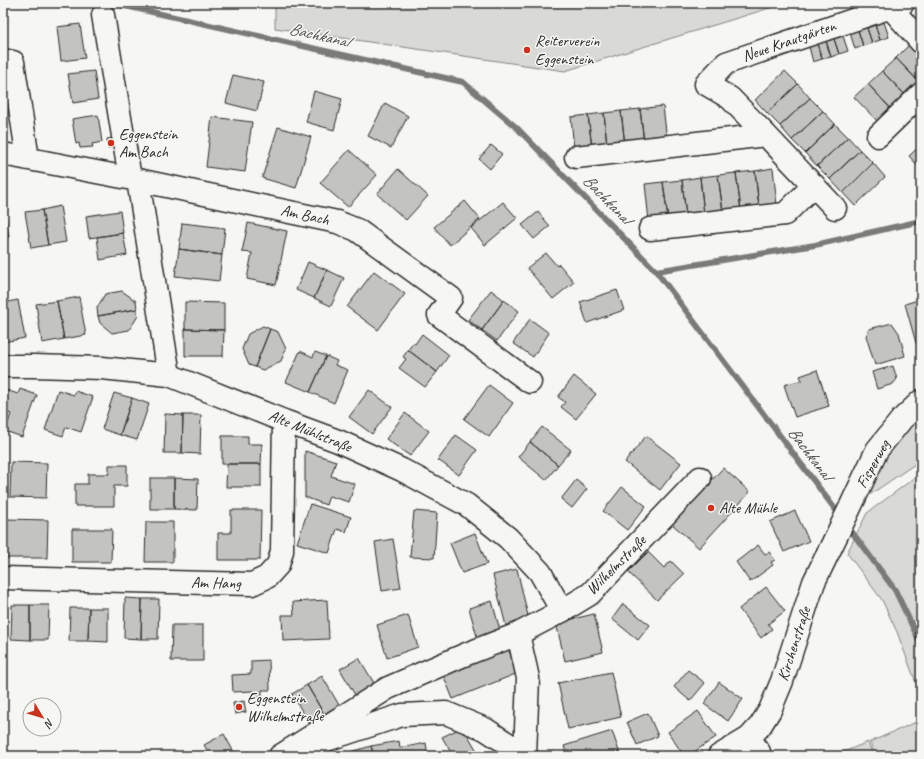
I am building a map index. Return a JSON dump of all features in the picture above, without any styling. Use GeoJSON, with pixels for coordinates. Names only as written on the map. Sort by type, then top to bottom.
{"type":"FeatureCollection","features":[{"type":"Feature","properties":{"kind":"street"},"geometry":{"type":"LineString","coordinates":[[897,5],[921,42]]}},
{"type":"Feature","properties":{"kind":"street","name":"Neue Krautgärten"},"geometry":{"type":"LineString","coordinates":[[766,135],[730,98],[706,84],[726,63],[897,5]]}},
{"type":"Feature","properties":{"kind":"street"},"geometry":{"type":"LineString","coordinates":[[103,15],[169,375]]}},
{"type":"Feature","properties":{"kind":"street"},"geometry":{"type":"LineString","coordinates":[[3,60],[13,62],[28,159]]}},
{"type":"Feature","properties":{"kind":"street"},"geometry":{"type":"LineString","coordinates":[[878,136],[921,94]]}},
{"type":"Feature","properties":{"kind":"street"},"geometry":{"type":"LineString","coordinates":[[576,157],[766,135],[836,208]]}},
{"type":"Feature","properties":{"kind":"street","name":"Am Bach"},"geometry":{"type":"LineString","coordinates":[[3,154],[134,179],[337,222],[358,230],[451,298],[439,315],[530,382]]}},
{"type":"Feature","properties":{"kind":"street"},"geometry":{"type":"LineString","coordinates":[[650,229],[784,214],[814,185]]}},
{"type":"Feature","properties":{"kind":"street","name":"Alte Mühlstraße"},"geometry":{"type":"LineString","coordinates":[[3,366],[102,368],[169,375],[338,441],[402,470],[467,505],[508,538],[540,572],[562,611]]}},
{"type":"Feature","properties":{"kind":"street","name":"Fisperweg"},"geometry":{"type":"LineString","coordinates":[[848,514],[877,450],[902,419],[921,401]]}},
{"type":"Feature","properties":{"kind":"street","name":"Am Hang"},"geometry":{"type":"LineString","coordinates":[[3,578],[252,584],[267,577],[278,564],[282,551],[284,421]]}},
{"type":"Feature","properties":{"kind":"street","name":"Wilhelmstraße"},"geometry":{"type":"LineString","coordinates":[[281,755],[388,688],[464,655],[518,634],[562,611],[590,594],[700,478]]}},
{"type":"Feature","properties":{"kind":"street","name":"Kirchenstraße"},"geometry":{"type":"LineString","coordinates":[[719,756],[749,738],[760,726],[770,710],[782,681],[814,582],[848,514]]}},
{"type":"Feature","properties":{"kind":"street","name":"Wilhelmstraße"},"geometry":{"type":"LineString","coordinates":[[518,634],[528,678],[525,756]]}},
{"type":"Feature","properties":{"kind":"street"},"geometry":{"type":"LineString","coordinates":[[388,688],[402,715]]}},
{"type":"Feature","properties":{"kind":"street","name":"Wilhelmstraße"},"geometry":{"type":"LineString","coordinates":[[281,755],[402,715],[446,713],[485,729],[525,756]]}},
{"type":"Feature","properties":{"kind":"street"},"geometry":{"type":"LineString","coordinates":[[749,738],[759,752],[760,756]]}},
{"type":"Feature","properties":{"kind":"shaded area","name":"Reiterverein Eggenstein"},"geometry":{"type":"Polygon","coordinates":[[[275,3],[786,3],[565,71],[275,28],[275,3]]]}},
{"type":"Feature","properties":{"kind":"shaded area"},"geometry":{"type":"Polygon","coordinates":[[[921,413],[921,460],[868,496],[866,495],[878,469],[895,441],[921,413]]]}},
{"type":"Feature","properties":{"kind":"shaded area"},"geometry":{"type":"Polygon","coordinates":[[[921,473],[921,696],[897,632],[882,600],[847,553],[867,513],[921,473]]]}},
{"type":"Feature","properties":{"kind":"shaded area"},"geometry":{"type":"Polygon","coordinates":[[[921,720],[921,756],[875,756],[870,742],[921,720]]]}},
{"type":"Feature","properties":{"kind":"shaded area"},"geometry":{"type":"Polygon","coordinates":[[[868,742],[873,756],[833,756],[868,742]]]}},
{"type":"Feature","properties":{"kind":"building"},"geometry":{"type":"Polygon","coordinates":[[[884,22],[889,37],[880,40],[875,25],[884,22]]]}},
{"type":"Feature","properties":{"kind":"building"},"geometry":{"type":"Polygon","coordinates":[[[80,24],[85,58],[61,61],[57,27],[80,24]]]}},
{"type":"Feature","properties":{"kind":"building"},"geometry":{"type":"Polygon","coordinates":[[[875,25],[880,40],[872,43],[867,28],[875,25]]]}},
{"type":"Feature","properties":{"kind":"building"},"geometry":{"type":"Polygon","coordinates":[[[867,28],[872,43],[863,46],[858,30],[867,28]]]}},
{"type":"Feature","properties":{"kind":"building"},"geometry":{"type":"Polygon","coordinates":[[[858,30],[863,46],[855,49],[850,33],[858,30]]]}},
{"type":"Feature","properties":{"kind":"building"},"geometry":{"type":"Polygon","coordinates":[[[843,36],[848,51],[839,54],[834,39],[843,36]]]}},
{"type":"Feature","properties":{"kind":"building"},"geometry":{"type":"Polygon","coordinates":[[[834,39],[839,54],[831,57],[826,41],[834,39]]]}},
{"type":"Feature","properties":{"kind":"building"},"geometry":{"type":"Polygon","coordinates":[[[826,41],[831,57],[822,59],[817,44],[826,41]]]}},
{"type":"Feature","properties":{"kind":"building"},"geometry":{"type":"Polygon","coordinates":[[[817,44],[822,59],[813,62],[809,47],[817,44]]]}},
{"type":"Feature","properties":{"kind":"building"},"geometry":{"type":"Polygon","coordinates":[[[910,44],[921,56],[921,84],[896,58],[910,44]]]}},
{"type":"Feature","properties":{"kind":"building"},"geometry":{"type":"Polygon","coordinates":[[[896,58],[921,84],[908,98],[882,71],[896,58]]]}},
{"type":"Feature","properties":{"kind":"building"},"geometry":{"type":"Polygon","coordinates":[[[94,71],[98,99],[73,103],[68,74],[94,71]]]}},
{"type":"Feature","properties":{"kind":"building"},"geometry":{"type":"Polygon","coordinates":[[[785,71],[798,84],[767,113],[755,100],[785,71]]]}},
{"type":"Feature","properties":{"kind":"building"},"geometry":{"type":"Polygon","coordinates":[[[882,71],[908,98],[893,111],[868,84],[882,71]]]}},
{"type":"Feature","properties":{"kind":"building"},"geometry":{"type":"Polygon","coordinates":[[[233,75],[264,82],[257,111],[226,103],[233,75]]]}},
{"type":"Feature","properties":{"kind":"building"},"geometry":{"type":"Polygon","coordinates":[[[798,84],[810,98],[780,126],[767,113],[798,84]]]}},
{"type":"Feature","properties":{"kind":"building"},"geometry":{"type":"Polygon","coordinates":[[[868,84],[893,111],[880,124],[854,97],[868,84]]]}},
{"type":"Feature","properties":{"kind":"building"},"geometry":{"type":"Polygon","coordinates":[[[314,91],[342,99],[334,130],[306,122],[314,91]]]}},
{"type":"Feature","properties":{"kind":"building"},"geometry":{"type":"Polygon","coordinates":[[[3,94],[8,95],[3,121],[3,94]]]}},
{"type":"Feature","properties":{"kind":"building"},"geometry":{"type":"Polygon","coordinates":[[[810,98],[823,111],[792,140],[780,126],[810,98]]]}},
{"type":"Feature","properties":{"kind":"building"},"geometry":{"type":"Polygon","coordinates":[[[385,103],[408,116],[391,148],[368,136],[385,103]]]}},
{"type":"Feature","properties":{"kind":"building"},"geometry":{"type":"Polygon","coordinates":[[[663,106],[667,140],[644,142],[640,109],[663,106]]]}},
{"type":"Feature","properties":{"kind":"building"},"geometry":{"type":"Polygon","coordinates":[[[640,109],[644,142],[625,145],[621,111],[640,109]]]}},
{"type":"Feature","properties":{"kind":"building"},"geometry":{"type":"Polygon","coordinates":[[[621,111],[625,145],[607,146],[604,113],[621,111]]]}},
{"type":"Feature","properties":{"kind":"building"},"geometry":{"type":"Polygon","coordinates":[[[823,111],[835,124],[805,153],[792,140],[823,111]]]}},
{"type":"Feature","properties":{"kind":"building"},"geometry":{"type":"Polygon","coordinates":[[[604,113],[607,146],[592,148],[588,115],[604,113]]]}},
{"type":"Feature","properties":{"kind":"building"},"geometry":{"type":"Polygon","coordinates":[[[98,115],[102,142],[92,144],[93,147],[80,148],[79,143],[76,144],[72,119],[98,115]]]}},
{"type":"Feature","properties":{"kind":"building"},"geometry":{"type":"Polygon","coordinates":[[[588,115],[592,148],[574,150],[571,117],[588,115]]]}},
{"type":"Feature","properties":{"kind":"building"},"geometry":{"type":"Polygon","coordinates":[[[212,117],[252,122],[245,172],[206,167],[212,117]]]}},
{"type":"Feature","properties":{"kind":"building"},"geometry":{"type":"Polygon","coordinates":[[[835,124],[848,137],[817,166],[805,153],[835,124]]]}},
{"type":"Feature","properties":{"kind":"building"},"geometry":{"type":"Polygon","coordinates":[[[278,127],[311,137],[296,188],[262,178],[278,127]]]}},
{"type":"Feature","properties":{"kind":"building"},"geometry":{"type":"Polygon","coordinates":[[[848,137],[860,150],[830,179],[817,166],[848,137]]]}},
{"type":"Feature","properties":{"kind":"building","name":"Eggenstein Am Bach"},"geometry":{"type":"Polygon","coordinates":[[[113,138],[115,147],[108,148],[107,139],[113,138]]]}},
{"type":"Feature","properties":{"kind":"building"},"geometry":{"type":"Polygon","coordinates":[[[491,145],[502,154],[490,169],[479,159],[491,145]]]}},
{"type":"Feature","properties":{"kind":"building"},"geometry":{"type":"Polygon","coordinates":[[[921,145],[921,169],[909,156],[921,145]]]}},
{"type":"Feature","properties":{"kind":"building"},"geometry":{"type":"Polygon","coordinates":[[[349,150],[377,175],[348,207],[320,183],[349,150]]]}},
{"type":"Feature","properties":{"kind":"building"},"geometry":{"type":"Polygon","coordinates":[[[860,150],[873,163],[843,193],[830,179],[860,150]]]}},
{"type":"Feature","properties":{"kind":"building"},"geometry":{"type":"Polygon","coordinates":[[[873,163],[885,177],[855,206],[843,193],[873,163]]]}},
{"type":"Feature","properties":{"kind":"building"},"geometry":{"type":"Polygon","coordinates":[[[773,168],[777,205],[759,207],[755,171],[773,168]]]}},
{"type":"Feature","properties":{"kind":"building"},"geometry":{"type":"Polygon","coordinates":[[[398,169],[428,196],[406,220],[377,194],[398,169]]]}},
{"type":"Feature","properties":{"kind":"building"},"geometry":{"type":"Polygon","coordinates":[[[755,171],[759,207],[741,210],[736,173],[755,171]]]}},
{"type":"Feature","properties":{"kind":"building"},"geometry":{"type":"Polygon","coordinates":[[[736,173],[741,210],[723,212],[718,175],[736,173]]]}},
{"type":"Feature","properties":{"kind":"building"},"geometry":{"type":"Polygon","coordinates":[[[718,175],[723,212],[704,214],[700,177],[718,175]]]}},
{"type":"Feature","properties":{"kind":"building"},"geometry":{"type":"Polygon","coordinates":[[[700,177],[704,214],[686,216],[682,180],[700,177]]]}},
{"type":"Feature","properties":{"kind":"building"},"geometry":{"type":"Polygon","coordinates":[[[682,180],[686,216],[668,219],[663,182],[682,180]]]}},
{"type":"Feature","properties":{"kind":"building"},"geometry":{"type":"Polygon","coordinates":[[[663,182],[668,219],[649,221],[645,184],[663,182]]]}},
{"type":"Feature","properties":{"kind":"building"},"geometry":{"type":"Polygon","coordinates":[[[3,198],[9,237],[3,238],[3,198]]]}},
{"type":"Feature","properties":{"kind":"building"},"geometry":{"type":"Polygon","coordinates":[[[465,201],[480,219],[450,245],[434,227],[465,201]]]}},
{"type":"Feature","properties":{"kind":"building"},"geometry":{"type":"Polygon","coordinates":[[[503,202],[517,218],[485,245],[471,228],[503,202]]]}},
{"type":"Feature","properties":{"kind":"building"},"geometry":{"type":"Polygon","coordinates":[[[60,206],[66,242],[48,245],[42,210],[60,206]]]}},
{"type":"Feature","properties":{"kind":"building"},"geometry":{"type":"Polygon","coordinates":[[[42,210],[48,245],[31,248],[25,212],[42,210]]]}},
{"type":"Feature","properties":{"kind":"building"},"geometry":{"type":"Polygon","coordinates":[[[120,211],[123,233],[89,238],[86,216],[120,211]]]}},
{"type":"Feature","properties":{"kind":"building"},"geometry":{"type":"Polygon","coordinates":[[[538,212],[550,226],[534,239],[522,225],[538,212]]]}},
{"type":"Feature","properties":{"kind":"building"},"geometry":{"type":"Polygon","coordinates":[[[182,223],[225,228],[222,255],[179,249],[182,223]]]}},
{"type":"Feature","properties":{"kind":"building"},"geometry":{"type":"Polygon","coordinates":[[[248,223],[287,231],[276,285],[247,279],[252,253],[242,252],[248,223]]]}},
{"type":"Feature","properties":{"kind":"building"},"geometry":{"type":"Polygon","coordinates":[[[123,233],[127,255],[100,260],[97,237],[123,233]]]}},
{"type":"Feature","properties":{"kind":"building"},"geometry":{"type":"Polygon","coordinates":[[[179,249],[222,255],[219,281],[175,276],[179,249]]]}},
{"type":"Feature","properties":{"kind":"building"},"geometry":{"type":"Polygon","coordinates":[[[546,253],[557,266],[559,264],[574,282],[553,299],[527,268],[546,253]]]}},
{"type":"Feature","properties":{"kind":"building"},"geometry":{"type":"Polygon","coordinates":[[[308,262],[327,270],[314,298],[296,290],[308,262]]]}},
{"type":"Feature","properties":{"kind":"building"},"geometry":{"type":"Polygon","coordinates":[[[327,270],[344,278],[331,306],[314,298],[327,270]]]}},
{"type":"Feature","properties":{"kind":"building"},"geometry":{"type":"Polygon","coordinates":[[[374,271],[405,294],[378,330],[347,307],[374,271]]]}},
{"type":"Feature","properties":{"kind":"building"},"geometry":{"type":"Polygon","coordinates":[[[491,290],[504,300],[482,330],[468,320],[491,290]]]}},
{"type":"Feature","properties":{"kind":"building"},"geometry":{"type":"Polygon","coordinates":[[[617,290],[624,310],[587,323],[580,302],[617,290]]]}},
{"type":"Feature","properties":{"kind":"building"},"geometry":{"type":"Polygon","coordinates":[[[122,291],[136,301],[137,309],[98,316],[97,308],[105,294],[122,291]]]}},
{"type":"Feature","properties":{"kind":"building"},"geometry":{"type":"Polygon","coordinates":[[[79,297],[86,335],[64,339],[57,301],[79,297]]]}},
{"type":"Feature","properties":{"kind":"building"},"geometry":{"type":"Polygon","coordinates":[[[921,299],[921,341],[916,343],[905,304],[921,299]]]}},
{"type":"Feature","properties":{"kind":"building"},"geometry":{"type":"Polygon","coordinates":[[[18,300],[25,338],[3,342],[3,303],[18,300]]]}},
{"type":"Feature","properties":{"kind":"building"},"geometry":{"type":"Polygon","coordinates":[[[504,300],[519,311],[497,341],[482,330],[504,300]]]}},
{"type":"Feature","properties":{"kind":"building"},"geometry":{"type":"Polygon","coordinates":[[[57,301],[64,339],[42,343],[36,304],[57,301]]]}},
{"type":"Feature","properties":{"kind":"building"},"geometry":{"type":"Polygon","coordinates":[[[185,302],[224,303],[224,330],[185,329],[185,302]]]}},
{"type":"Feature","properties":{"kind":"building"},"geometry":{"type":"Polygon","coordinates":[[[137,309],[138,316],[129,330],[112,333],[100,323],[98,316],[137,309]]]}},
{"type":"Feature","properties":{"kind":"building"},"geometry":{"type":"Polygon","coordinates":[[[530,319],[549,333],[533,357],[513,343],[530,319]]]}},
{"type":"Feature","properties":{"kind":"building"},"geometry":{"type":"Polygon","coordinates":[[[892,323],[899,333],[905,356],[875,365],[866,336],[869,329],[892,323]]]}},
{"type":"Feature","properties":{"kind":"building"},"geometry":{"type":"Polygon","coordinates":[[[263,326],[270,329],[255,367],[249,365],[242,349],[248,334],[263,326]]]}},
{"type":"Feature","properties":{"kind":"building"},"geometry":{"type":"Polygon","coordinates":[[[185,329],[224,330],[223,356],[185,356],[185,329]]]}},
{"type":"Feature","properties":{"kind":"building"},"geometry":{"type":"Polygon","coordinates":[[[270,329],[278,332],[286,349],[281,361],[263,370],[255,367],[270,329]]]}},
{"type":"Feature","properties":{"kind":"building"},"geometry":{"type":"Polygon","coordinates":[[[422,334],[449,355],[437,372],[408,350],[413,343],[415,344],[422,334]]]}},
{"type":"Feature","properties":{"kind":"building"},"geometry":{"type":"Polygon","coordinates":[[[408,350],[437,372],[425,387],[399,368],[406,359],[403,357],[408,350]]]}},
{"type":"Feature","properties":{"kind":"building"},"geometry":{"type":"Polygon","coordinates":[[[300,351],[313,357],[315,352],[326,356],[310,392],[286,382],[300,351]]]}},
{"type":"Feature","properties":{"kind":"building"},"geometry":{"type":"Polygon","coordinates":[[[326,356],[337,361],[335,365],[348,370],[334,403],[310,392],[326,356]]]}},
{"type":"Feature","properties":{"kind":"building"},"geometry":{"type":"Polygon","coordinates":[[[893,366],[897,379],[893,384],[877,389],[872,372],[893,366]]]}},
{"type":"Feature","properties":{"kind":"building"},"geometry":{"type":"Polygon","coordinates":[[[817,370],[829,406],[795,417],[784,385],[802,380],[800,376],[817,370]]]}},
{"type":"Feature","properties":{"kind":"building"},"geometry":{"type":"Polygon","coordinates":[[[574,376],[596,394],[576,419],[561,407],[565,402],[558,397],[574,376]]]}},
{"type":"Feature","properties":{"kind":"building"},"geometry":{"type":"Polygon","coordinates":[[[489,385],[513,403],[489,437],[464,419],[489,385]]]}},
{"type":"Feature","properties":{"kind":"building"},"geometry":{"type":"Polygon","coordinates":[[[3,389],[18,394],[20,389],[37,395],[22,437],[5,431],[11,414],[3,411],[3,389]]]}},
{"type":"Feature","properties":{"kind":"building"},"geometry":{"type":"Polygon","coordinates":[[[58,390],[74,395],[75,391],[93,397],[81,432],[66,427],[63,436],[45,430],[58,390]]]}},
{"type":"Feature","properties":{"kind":"building"},"geometry":{"type":"Polygon","coordinates":[[[369,390],[392,407],[372,434],[349,417],[369,390]]]}},
{"type":"Feature","properties":{"kind":"building"},"geometry":{"type":"Polygon","coordinates":[[[114,393],[132,398],[120,435],[102,429],[114,393]]]}},
{"type":"Feature","properties":{"kind":"building"},"geometry":{"type":"Polygon","coordinates":[[[132,398],[149,404],[137,440],[120,435],[132,398]]]}},
{"type":"Feature","properties":{"kind":"building"},"geometry":{"type":"Polygon","coordinates":[[[405,413],[429,431],[410,456],[386,439],[405,413]]]}},
{"type":"Feature","properties":{"kind":"building"},"geometry":{"type":"Polygon","coordinates":[[[165,414],[183,415],[182,453],[164,453],[165,414]]]}},
{"type":"Feature","properties":{"kind":"building"},"geometry":{"type":"Polygon","coordinates":[[[183,415],[201,415],[200,454],[182,453],[183,415]]]}},
{"type":"Feature","properties":{"kind":"building"},"geometry":{"type":"Polygon","coordinates":[[[542,427],[571,450],[558,465],[530,442],[542,427]]]}},
{"type":"Feature","properties":{"kind":"building"},"geometry":{"type":"Polygon","coordinates":[[[456,435],[477,450],[459,475],[438,460],[456,435]]]}},
{"type":"Feature","properties":{"kind":"building"},"geometry":{"type":"Polygon","coordinates":[[[222,436],[248,436],[248,444],[262,444],[261,464],[222,464],[222,436]]]}},
{"type":"Feature","properties":{"kind":"building"},"geometry":{"type":"Polygon","coordinates":[[[646,436],[681,463],[660,490],[625,462],[646,436]]]}},
{"type":"Feature","properties":{"kind":"building"},"geometry":{"type":"Polygon","coordinates":[[[530,442],[558,465],[546,480],[518,457],[530,442]]]}},
{"type":"Feature","properties":{"kind":"building"},"geometry":{"type":"Polygon","coordinates":[[[305,451],[336,461],[331,476],[355,484],[349,502],[329,496],[326,505],[305,497],[305,451]]]}},
{"type":"Feature","properties":{"kind":"building"},"geometry":{"type":"Polygon","coordinates":[[[11,462],[47,463],[46,498],[10,497],[11,462]]]}},
{"type":"Feature","properties":{"kind":"building"},"geometry":{"type":"Polygon","coordinates":[[[227,464],[261,464],[261,487],[226,487],[227,464]]]}},
{"type":"Feature","properties":{"kind":"building"},"geometry":{"type":"Polygon","coordinates":[[[109,465],[127,465],[127,486],[114,486],[114,506],[75,506],[75,484],[88,484],[88,474],[109,474],[109,465]]]}},
{"type":"Feature","properties":{"kind":"building","name":"Alte Mühle"},"geometry":{"type":"Polygon","coordinates":[[[723,468],[750,492],[699,548],[672,524],[723,468]]]}},
{"type":"Feature","properties":{"kind":"building"},"geometry":{"type":"Polygon","coordinates":[[[150,478],[174,478],[174,509],[150,509],[150,478]]]}},
{"type":"Feature","properties":{"kind":"building"},"geometry":{"type":"Polygon","coordinates":[[[174,478],[198,479],[197,510],[174,509],[174,478]]]}},
{"type":"Feature","properties":{"kind":"building"},"geometry":{"type":"Polygon","coordinates":[[[576,480],[587,489],[572,508],[561,499],[576,480]]]}},
{"type":"Feature","properties":{"kind":"building"},"geometry":{"type":"Polygon","coordinates":[[[622,487],[646,506],[627,530],[603,511],[622,487]]]}},
{"type":"Feature","properties":{"kind":"building"},"geometry":{"type":"Polygon","coordinates":[[[310,504],[351,517],[346,532],[337,529],[329,553],[297,543],[310,504]]]}},
{"type":"Feature","properties":{"kind":"building"},"geometry":{"type":"Polygon","coordinates":[[[231,510],[261,510],[260,560],[218,560],[218,533],[231,533],[231,510]]]}},
{"type":"Feature","properties":{"kind":"building"},"geometry":{"type":"Polygon","coordinates":[[[414,511],[437,513],[434,558],[410,557],[414,511]]]}},
{"type":"Feature","properties":{"kind":"building"},"geometry":{"type":"Polygon","coordinates":[[[795,511],[809,541],[784,552],[770,522],[795,511]]]}},
{"type":"Feature","properties":{"kind":"building"},"geometry":{"type":"Polygon","coordinates":[[[6,519],[48,520],[47,558],[5,558],[6,519]]]}},
{"type":"Feature","properties":{"kind":"building"},"geometry":{"type":"Polygon","coordinates":[[[146,522],[173,522],[173,562],[145,562],[146,522]]]}},
{"type":"Feature","properties":{"kind":"building"},"geometry":{"type":"Polygon","coordinates":[[[72,529],[112,529],[111,562],[72,562],[72,529]]]}},
{"type":"Feature","properties":{"kind":"building"},"geometry":{"type":"Polygon","coordinates":[[[475,533],[487,564],[462,573],[450,543],[475,533]]]}},
{"type":"Feature","properties":{"kind":"building"},"geometry":{"type":"Polygon","coordinates":[[[393,539],[401,588],[382,591],[375,542],[393,539]]]}},
{"type":"Feature","properties":{"kind":"building"},"geometry":{"type":"Polygon","coordinates":[[[758,545],[765,554],[769,552],[775,560],[771,562],[773,565],[750,582],[736,562],[758,545]]]}},
{"type":"Feature","properties":{"kind":"building"},"geometry":{"type":"Polygon","coordinates":[[[648,552],[664,568],[671,561],[684,574],[657,600],[628,572],[648,552]]]}},
{"type":"Feature","properties":{"kind":"building"},"geometry":{"type":"Polygon","coordinates":[[[517,569],[529,620],[506,626],[493,575],[517,569]]]}},
{"type":"Feature","properties":{"kind":"building"},"geometry":{"type":"Polygon","coordinates":[[[766,587],[785,611],[768,624],[772,629],[761,638],[739,609],[766,587]]]}},
{"type":"Feature","properties":{"kind":"building"},"geometry":{"type":"Polygon","coordinates":[[[125,598],[142,599],[141,639],[124,638],[125,598]]]}},
{"type":"Feature","properties":{"kind":"building"},"geometry":{"type":"Polygon","coordinates":[[[142,599],[159,599],[158,639],[141,639],[142,599]]]}},
{"type":"Feature","properties":{"kind":"building"},"geometry":{"type":"Polygon","coordinates":[[[327,600],[329,639],[283,641],[282,615],[294,615],[293,602],[327,600]]]}},
{"type":"Feature","properties":{"kind":"building"},"geometry":{"type":"Polygon","coordinates":[[[492,601],[501,634],[478,640],[469,608],[492,601]]]}},
{"type":"Feature","properties":{"kind":"building"},"geometry":{"type":"Polygon","coordinates":[[[623,604],[650,625],[638,640],[612,619],[623,604]]]}},
{"type":"Feature","properties":{"kind":"building"},"geometry":{"type":"Polygon","coordinates":[[[12,605],[30,605],[30,640],[11,639],[12,605]]]}},
{"type":"Feature","properties":{"kind":"building"},"geometry":{"type":"Polygon","coordinates":[[[30,605],[49,605],[48,640],[30,640],[30,605]]]}},
{"type":"Feature","properties":{"kind":"building"},"geometry":{"type":"Polygon","coordinates":[[[70,608],[89,608],[88,641],[69,641],[70,608]]]}},
{"type":"Feature","properties":{"kind":"building"},"geometry":{"type":"Polygon","coordinates":[[[89,608],[108,608],[108,642],[88,641],[89,608]]]}},
{"type":"Feature","properties":{"kind":"building"},"geometry":{"type":"Polygon","coordinates":[[[594,614],[603,652],[565,661],[556,623],[594,614]]]}},
{"type":"Feature","properties":{"kind":"building"},"geometry":{"type":"Polygon","coordinates":[[[408,615],[418,647],[387,658],[377,625],[408,615]]]}},
{"type":"Feature","properties":{"kind":"building"},"geometry":{"type":"Polygon","coordinates":[[[172,625],[203,625],[203,661],[171,661],[172,625]]]}},
{"type":"Feature","properties":{"kind":"building"},"geometry":{"type":"Polygon","coordinates":[[[507,646],[518,673],[453,699],[442,672],[507,646]]]}},
{"type":"Feature","properties":{"kind":"building"},"geometry":{"type":"Polygon","coordinates":[[[359,658],[374,683],[355,695],[340,669],[359,658]]]}},
{"type":"Feature","properties":{"kind":"building"},"geometry":{"type":"Polygon","coordinates":[[[269,660],[270,690],[262,690],[262,698],[253,698],[253,691],[233,692],[232,675],[251,674],[251,661],[269,660]]]}},
{"type":"Feature","properties":{"kind":"building"},"geometry":{"type":"Polygon","coordinates":[[[688,670],[705,683],[690,701],[674,687],[688,670]]]}},
{"type":"Feature","properties":{"kind":"building"},"geometry":{"type":"Polygon","coordinates":[[[611,672],[621,717],[568,729],[558,683],[611,672]]]}},
{"type":"Feature","properties":{"kind":"building"},"geometry":{"type":"Polygon","coordinates":[[[322,676],[339,705],[324,714],[307,685],[322,676]]]}},
{"type":"Feature","properties":{"kind":"building"},"geometry":{"type":"Polygon","coordinates":[[[719,682],[743,699],[728,721],[704,704],[719,682]]]}},
{"type":"Feature","properties":{"kind":"building"},"geometry":{"type":"Polygon","coordinates":[[[307,685],[324,714],[309,723],[292,694],[307,685]]]}},
{"type":"Feature","properties":{"kind":"building","name":"Eggenstein Wilhelmstraße"},"geometry":{"type":"Polygon","coordinates":[[[244,701],[246,712],[235,714],[233,703],[244,701]]]}},
{"type":"Feature","properties":{"kind":"building"},"geometry":{"type":"Polygon","coordinates":[[[698,711],[716,737],[688,756],[684,756],[668,732],[698,711]]]}},
{"type":"Feature","properties":{"kind":"building"},"geometry":{"type":"Polygon","coordinates":[[[648,713],[658,736],[637,745],[627,722],[648,713]]]}},
{"type":"Feature","properties":{"kind":"building"},"geometry":{"type":"Polygon","coordinates":[[[463,727],[480,756],[453,756],[442,737],[463,727]]]}},
{"type":"Feature","properties":{"kind":"building"},"geometry":{"type":"Polygon","coordinates":[[[612,731],[620,754],[616,756],[567,756],[564,746],[612,731]]]}},
{"type":"Feature","properties":{"kind":"building"},"geometry":{"type":"Polygon","coordinates":[[[224,734],[236,756],[201,756],[200,754],[207,750],[204,745],[224,734]]]}},
{"type":"Feature","properties":{"kind":"building"},"geometry":{"type":"Polygon","coordinates":[[[399,741],[400,748],[426,743],[428,756],[374,756],[371,746],[399,741]]]}},
{"type":"Feature","properties":{"kind":"building"},"geometry":{"type":"Polygon","coordinates":[[[371,746],[374,756],[338,756],[371,746]]]}},
{"type":"Feature","properties":{"kind":"building"},"geometry":{"type":"Polygon","coordinates":[[[7,751],[21,756],[6,756],[7,751]]]}},
{"type":"Feature","properties":{"kind":"waterway","name":"Bachkanal"},"geometry":{"type":"LineString","coordinates":[[112,3],[463,82],[517,128],[656,271],[841,517]]}},
{"type":"Feature","properties":{"kind":"waterway"},"geometry":{"type":"LineString","coordinates":[[656,271],[815,245],[921,221]]}},
{"type":"Feature","properties":{"kind":"waterway","name":"Bachkanal"},"geometry":{"type":"LineString","coordinates":[[846,524],[895,590],[921,644]]}},
{"type":"Feature","properties":{"kind":"place","name":"Reiterverein Eggenstein"},"geometry":{"type":"Point","coordinates":[527,50]}},
{"type":"Feature","properties":{"kind":"place","name":"Eggenstein Am Bach"},"geometry":{"type":"Point","coordinates":[111,143]}},
{"type":"Feature","properties":{"kind":"place","name":"Alte Mühle"},"geometry":{"type":"Point","coordinates":[711,508]}},
{"type":"Feature","properties":{"kind":"place","name":"Eggenstein Wilhelmstraße"},"geometry":{"type":"Point","coordinates":[239,707]}}]}
